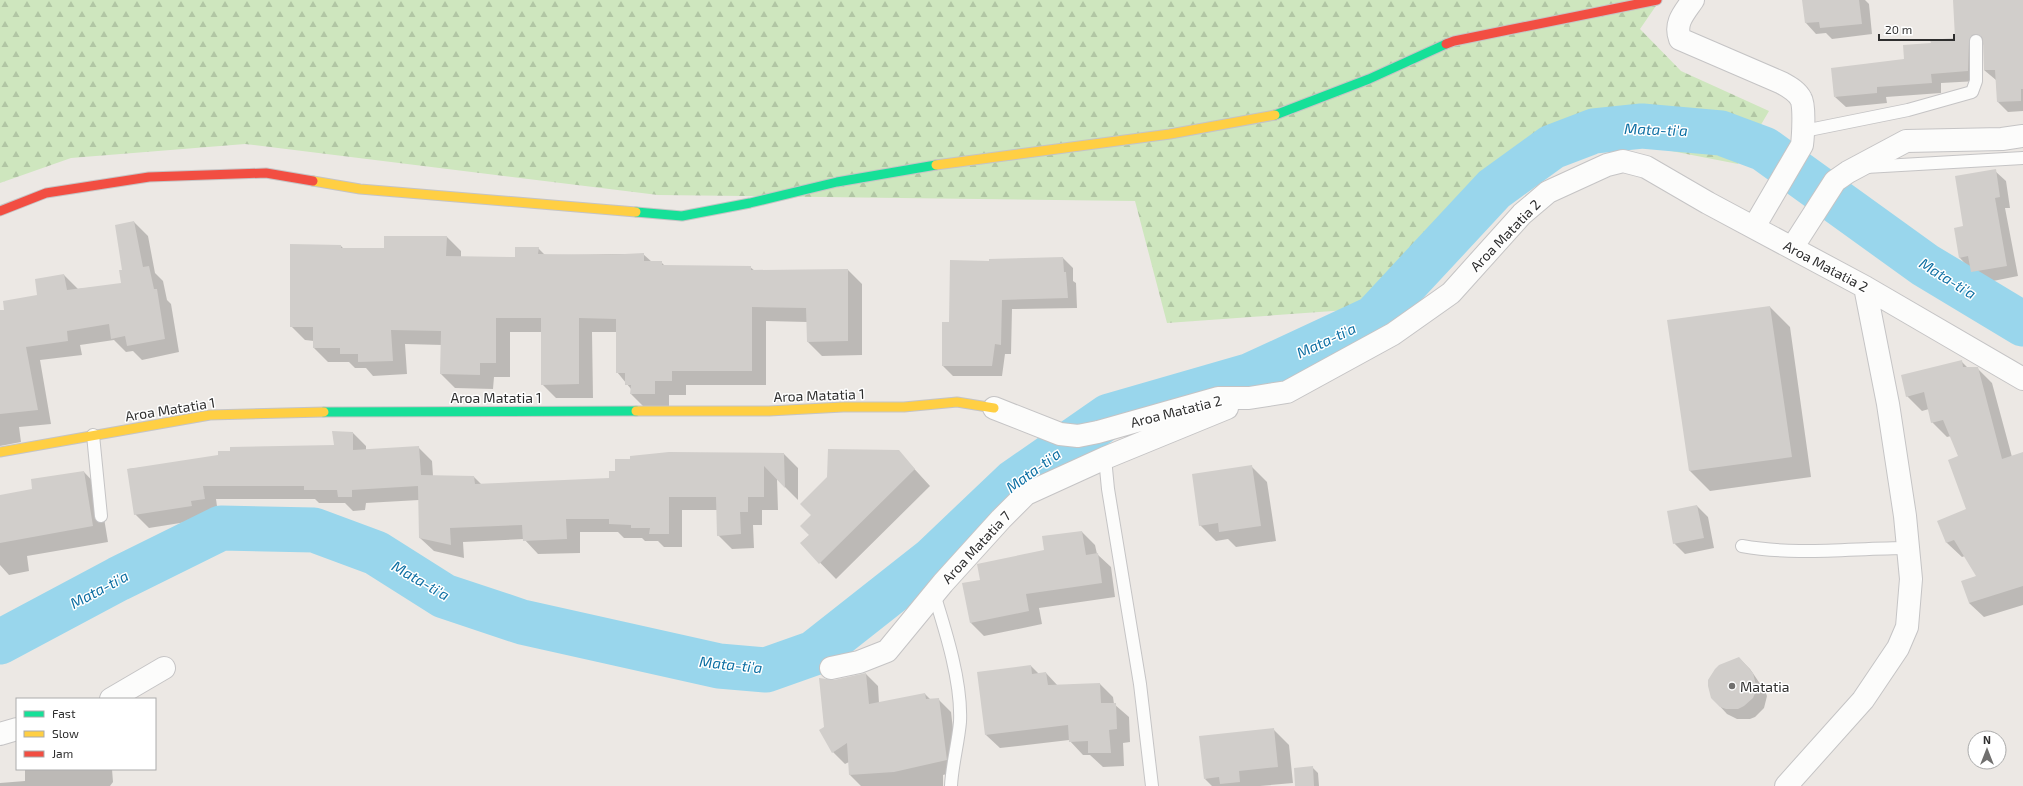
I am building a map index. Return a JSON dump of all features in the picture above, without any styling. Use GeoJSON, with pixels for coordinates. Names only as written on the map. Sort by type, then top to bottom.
{"type":"FeatureCollection","features":[{"type":"Feature","properties":{"kind":"street"},"geometry":{"type":"LineString","coordinates":[[0,211],[46,193],[149,176],[266,173],[360,188],[682,216],[750,203],[837,182],[955,162],[1170,134],[1270,116],[1369,79],[1454,41],[1657,0]]}},
{"type":"Feature","properties":{"kind":"street"},"geometry":{"type":"LineString","coordinates":[[1693,0],[1678,21],[1677,30],[1680,39],[1782,83],[1793,89],[1802,100],[1802,138],[1754,227]]}},
{"type":"Feature","properties":{"kind":"street"},"geometry":{"type":"LineString","coordinates":[[1792,248],[1841,177],[1906,141],[2002,139],[2023,136]]}},
{"type":"Feature","properties":{"kind":"street","name":"Aroa Matatia 2"},"geometry":{"type":"LineString","coordinates":[[994,408],[1060,434],[1078,436],[1098,432],[1218,398],[1249,398],[1287,392],[1393,334],[1451,293],[1522,214],[1548,192],[1607,165],[1623,161],[1646,167],[1792,248],[1865,286],[2023,379]]}},
{"type":"Feature","properties":{"kind":"street"},"geometry":{"type":"LineString","coordinates":[[1786,786],[1863,700],[1898,648],[1907,626],[1911,605],[1911,578],[1905,516],[1888,404],[1865,286]]}},
{"type":"Feature","properties":{"kind":"street","name":"Aroa Matatia 7"},"geometry":{"type":"LineString","coordinates":[[831,668],[859,662],[887,651],[934,594],[1001,519],[1026,494],[1105,458],[1249,398]]}},
{"type":"Feature","properties":{"kind":"street","name":"Aroa Matatia 1"},"geometry":{"type":"LineString","coordinates":[[0,452],[93,435],[174,423],[210,415],[245,413],[488,410],[769,411],[843,407],[904,407],[957,402],[994,408]]}},
{"type":"Feature","properties":{"kind":"street"},"geometry":{"type":"LineString","coordinates":[[113,698],[164,668]]}},
{"type":"Feature","properties":{"kind":"street"},"geometry":{"type":"LineString","coordinates":[[0,734],[16,729]]}},
{"type":"Feature","properties":{"kind":"lane"},"geometry":{"type":"LineString","coordinates":[[1802,138],[1972,92],[1976,81],[1976,41]]}},
{"type":"Feature","properties":{"kind":"lane"},"geometry":{"type":"LineString","coordinates":[[1841,177],[1868,167],[2023,158]]}},
{"type":"Feature","properties":{"kind":"lane"},"geometry":{"type":"LineString","coordinates":[[93,435],[101,516]]}},
{"type":"Feature","properties":{"kind":"lane"},"geometry":{"type":"LineString","coordinates":[[1105,458],[1108,489],[1140,684],[1152,786]]}},
{"type":"Feature","properties":{"kind":"lane"},"geometry":{"type":"LineString","coordinates":[[1742,546],[1762,550],[1908,548]]}},
{"type":"Feature","properties":{"kind":"lane"},"geometry":{"type":"LineString","coordinates":[[934,594],[950,646],[958,694],[960,722],[952,786]]}},
{"type":"Feature","properties":{"kind":"green space"},"geometry":{"type":"Polygon","coordinates":[[[0,0],[1660,0],[1640,29],[1681,71],[1769,111],[1738,164],[1620,141],[1590,149],[1522,187],[1473,244],[1403,306],[1167,323],[1135,201],[658,195],[245,144],[71,158],[0,183],[0,0]]]}},
{"type":"Feature","properties":{"kind":"building"},"geometry":{"type":"Polygon","coordinates":[[[1802,0],[1859,0],[1862,24],[1820,28],[1819,22],[1805,23],[1802,0]]]}},
{"type":"Feature","properties":{"kind":"building"},"geometry":{"type":"Polygon","coordinates":[[[1953,0],[2023,0],[2023,89],[2021,89],[2021,101],[1997,102],[1995,70],[1984,70],[1983,41],[1982,37],[1976,34],[1972,35],[1969,41],[1968,71],[1931,74],[1932,83],[1877,87],[1877,93],[1834,97],[1831,68],[1904,59],[1903,45],[1931,43],[1930,40],[1955,38],[1953,0]]]}},
{"type":"Feature","properties":{"kind":"building"},"geometry":{"type":"Polygon","coordinates":[[[1996,169],[2000,197],[1995,198],[2007,266],[1971,272],[1968,256],[1959,258],[1954,228],[1963,226],[1955,176],[1996,169]]]}},
{"type":"Feature","properties":{"kind":"building"},"geometry":{"type":"Polygon","coordinates":[[[134,221],[143,267],[149,266],[154,289],[157,289],[165,339],[127,346],[125,336],[111,339],[109,324],[67,331],[68,341],[26,347],[38,410],[0,414],[0,310],[4,310],[3,301],[37,295],[35,279],[64,274],[67,290],[121,283],[119,270],[122,270],[115,225],[134,221]]]}},
{"type":"Feature","properties":{"kind":"building"},"geometry":{"type":"Polygon","coordinates":[[[384,236],[447,236],[446,256],[515,257],[515,247],[539,247],[538,254],[605,255],[644,253],[644,261],[662,261],[662,265],[751,266],[751,270],[848,269],[848,341],[807,342],[806,308],[752,307],[752,371],[672,371],[672,381],[655,381],[655,394],[630,394],[631,385],[625,385],[625,373],[616,373],[616,319],[579,318],[579,384],[541,385],[541,318],[496,318],[496,363],[480,363],[480,375],[440,374],[441,331],[391,330],[393,361],[358,362],[358,354],[340,354],[340,348],[313,348],[313,327],[290,327],[290,244],[341,245],[341,248],[384,248],[384,236]]]}},
{"type":"Feature","properties":{"kind":"building"},"geometry":{"type":"Polygon","coordinates":[[[1063,257],[1068,298],[1002,300],[1001,345],[995,344],[992,366],[942,366],[942,322],[949,322],[950,260],[989,261],[989,259],[1063,257]]]}},
{"type":"Feature","properties":{"kind":"building"},"geometry":{"type":"Polygon","coordinates":[[[1770,306],[1792,457],[1689,471],[1667,320],[1770,306]]]}},
{"type":"Feature","properties":{"kind":"building"},"geometry":{"type":"Polygon","coordinates":[[[1962,360],[1963,367],[1978,367],[2002,459],[2023,452],[2023,586],[1969,603],[1961,581],[1976,576],[1954,540],[1946,543],[1937,521],[1966,509],[1948,460],[1958,456],[1943,420],[1931,423],[1924,392],[1906,397],[1901,375],[1962,360]]]}},
{"type":"Feature","properties":{"kind":"building"},"geometry":{"type":"Polygon","coordinates":[[[332,431],[353,432],[353,450],[419,446],[421,475],[474,476],[475,484],[609,478],[609,471],[615,471],[615,459],[630,459],[630,456],[669,452],[784,453],[785,488],[764,466],[764,497],[748,497],[748,512],[740,512],[741,534],[717,536],[716,497],[669,497],[669,534],[649,534],[650,528],[631,528],[631,525],[609,524],[609,519],[566,519],[567,539],[523,541],[522,525],[450,528],[451,545],[419,538],[418,486],[352,490],[352,497],[338,497],[337,490],[304,490],[304,486],[203,486],[205,499],[191,501],[192,506],[134,515],[127,469],[218,455],[218,451],[230,451],[230,447],[334,445],[332,431]]]}},
{"type":"Feature","properties":{"kind":"building"},"geometry":{"type":"Polygon","coordinates":[[[828,449],[899,450],[915,469],[819,564],[800,543],[809,535],[800,526],[811,515],[800,504],[827,477],[828,449]]]}},
{"type":"Feature","properties":{"kind":"building"},"geometry":{"type":"Polygon","coordinates":[[[1252,465],[1261,526],[1219,532],[1218,523],[1199,526],[1192,474],[1252,465]]]}},
{"type":"Feature","properties":{"kind":"building"},"geometry":{"type":"Polygon","coordinates":[[[84,471],[93,526],[0,543],[0,495],[32,489],[31,479],[84,471]]]}},
{"type":"Feature","properties":{"kind":"building"},"geometry":{"type":"Polygon","coordinates":[[[1697,505],[1704,538],[1673,544],[1667,511],[1697,505]]]}},
{"type":"Feature","properties":{"kind":"building"},"geometry":{"type":"Polygon","coordinates":[[[1082,531],[1086,555],[1098,553],[1102,583],[1026,594],[1029,611],[970,623],[962,583],[980,580],[977,564],[1044,550],[1042,536],[1082,531]]]}},
{"type":"Feature","properties":{"kind":"building","name":"Matatia"},"geometry":{"type":"Polygon","coordinates":[[[1739,657],[1753,673],[1756,691],[1753,698],[1744,706],[1738,709],[1726,709],[1720,707],[1711,698],[1708,680],[1719,665],[1739,657]]]}},
{"type":"Feature","properties":{"kind":"building"},"geometry":{"type":"Polygon","coordinates":[[[1031,665],[1032,674],[1046,672],[1048,685],[1100,683],[1101,703],[1116,703],[1117,729],[1109,730],[1111,753],[1088,753],[1088,741],[1069,742],[1068,725],[985,735],[977,672],[1031,665]]]}},
{"type":"Feature","properties":{"kind":"building"},"geometry":{"type":"Polygon","coordinates":[[[866,673],[869,704],[925,693],[926,699],[939,698],[947,760],[894,772],[849,775],[847,743],[832,753],[819,730],[824,727],[819,678],[834,680],[866,673]]]}},
{"type":"Feature","properties":{"kind":"building"},"geometry":{"type":"Polygon","coordinates":[[[1274,728],[1278,767],[1239,771],[1240,782],[1220,784],[1219,777],[1204,779],[1199,736],[1274,728]]]}},
{"type":"Feature","properties":{"kind":"building"},"geometry":{"type":"Polygon","coordinates":[[[1313,766],[1314,786],[1295,786],[1294,768],[1313,766]]]}},
{"type":"Feature","properties":{"kind":"waterway","name":"Mata-ti'a"},"geometry":{"type":"LineString","coordinates":[[0,642],[118,579],[221,528],[314,530],[376,553],[444,596],[522,622],[719,666],[766,670],[814,653],[932,560],[1014,482],[1109,416],[1251,375],[1374,318],[1494,189],[1552,147],[1594,131],[1642,126],[1721,133],[1764,149],[1925,265],[2023,324]]}},
{"type":"Feature","properties":{"kind":"traffic: fast"},"geometry":{"type":"LineString","coordinates":[[1275,115],[1369,79],[1446,44]]}},
{"type":"Feature","properties":{"kind":"traffic: fast"},"geometry":{"type":"LineString","coordinates":[[636,212],[682,216],[750,203],[837,182],[936,165]]}},
{"type":"Feature","properties":{"kind":"traffic: fast"},"geometry":{"type":"LineString","coordinates":[[324,412],[636,411]]}},
{"type":"Feature","properties":{"kind":"traffic: slow"},"geometry":{"type":"LineString","coordinates":[[936,165],[1170,134],[1275,115]]}},
{"type":"Feature","properties":{"kind":"traffic: slow"},"geometry":{"type":"LineString","coordinates":[[313,181],[360,189],[636,212]]}},
{"type":"Feature","properties":{"kind":"traffic: slow"},"geometry":{"type":"LineString","coordinates":[[636,411],[769,411],[843,407],[904,407],[957,402],[994,408]]}},
{"type":"Feature","properties":{"kind":"traffic: slow"},"geometry":{"type":"LineString","coordinates":[[0,452],[210,415],[324,412]]}},
{"type":"Feature","properties":{"kind":"traffic: jam"},"geometry":{"type":"LineString","coordinates":[[1446,44],[1454,41],[1657,0]]}},
{"type":"Feature","properties":{"kind":"traffic: jam"},"geometry":{"type":"LineString","coordinates":[[0,211],[46,193],[149,177],[266,173],[313,181]]}},
{"type":"Feature","properties":{"kind":"place","name":"Matatia"},"geometry":{"type":"Point","coordinates":[1732,686]}}]}
